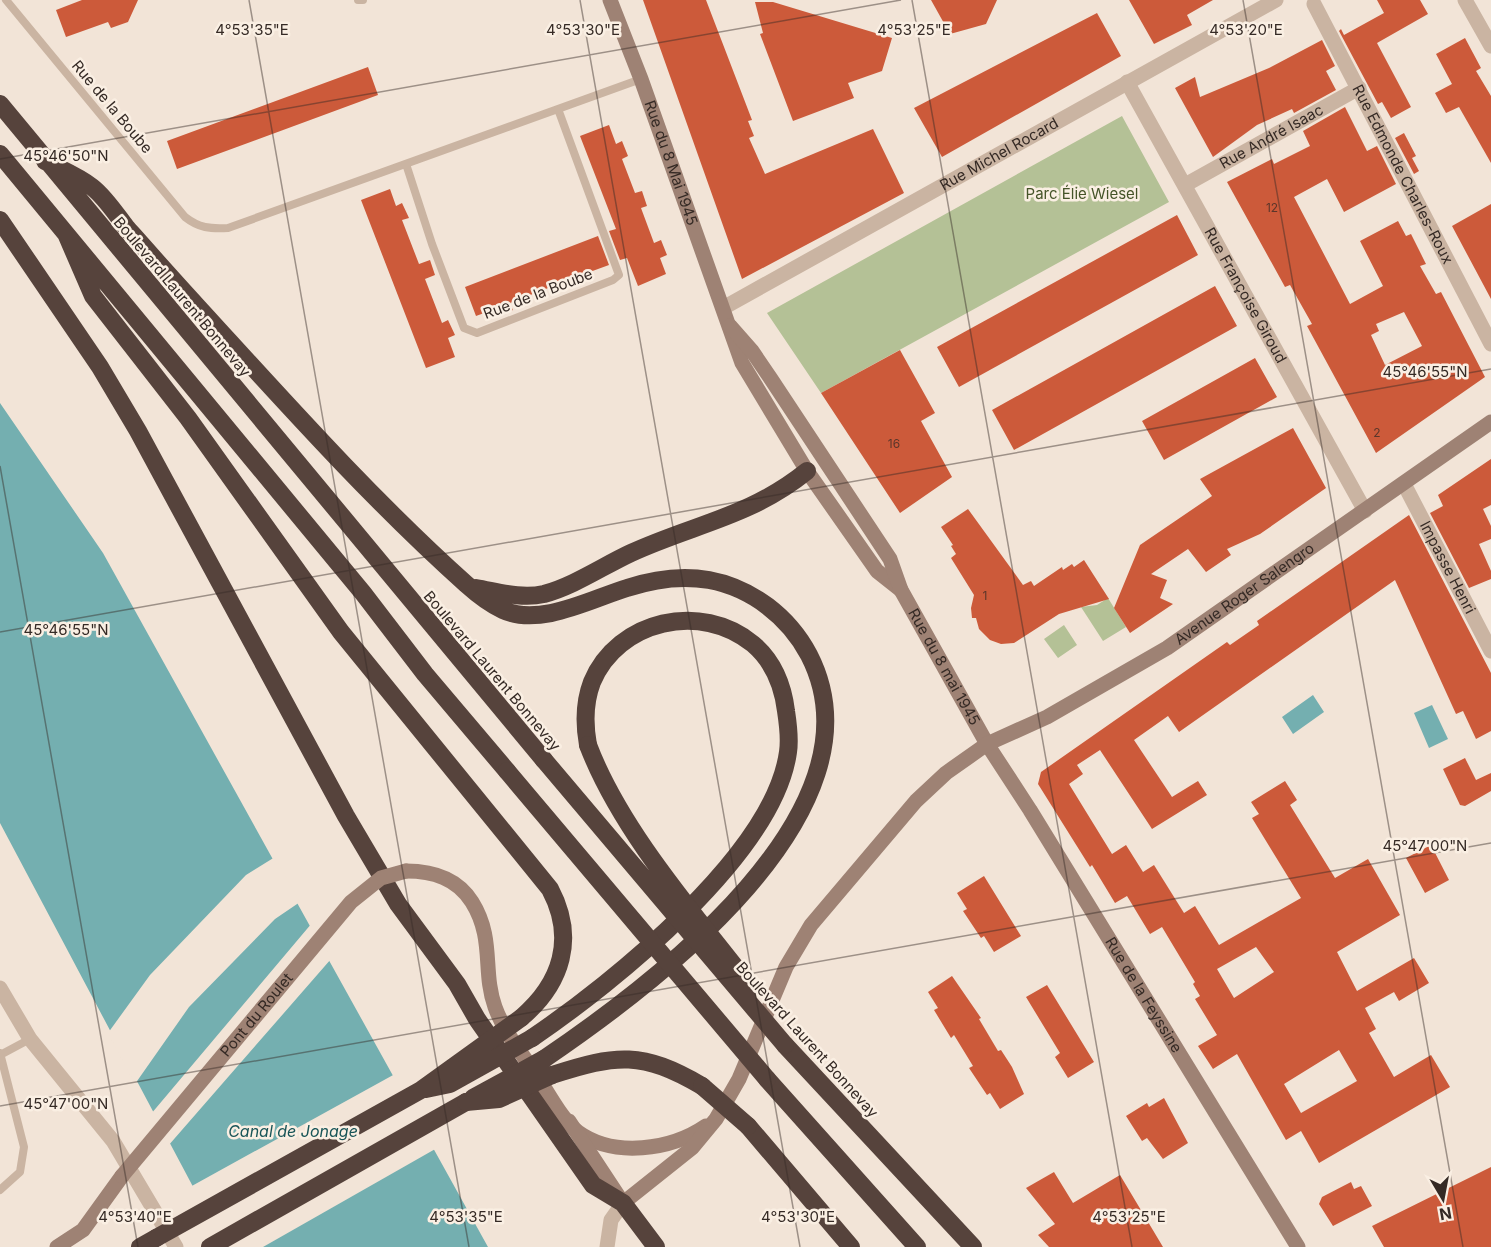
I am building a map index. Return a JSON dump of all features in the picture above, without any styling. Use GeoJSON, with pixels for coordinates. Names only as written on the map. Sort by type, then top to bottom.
{"type":"FeatureCollection","features":[{"type":"Feature","properties":{"kind":"highway","name":"Boulevard Laurent Bonnevay"},"geometry":{"type":"LineString","coordinates":[[0,104],[45,161],[748,1003],[973,1247]]}},
{"type":"Feature","properties":{"kind":"highway"},"geometry":{"type":"LineString","coordinates":[[0,154],[507,771],[767,1078],[917,1247]]}},
{"type":"Feature","properties":{"kind":"highway"},"geometry":{"type":"LineString","coordinates":[[45,161],[93,187],[165,272],[325,445],[469,587],[505,611],[533,615],[665,579],[686,578],[713,581],[740,590],[780,617],[800,639],[816,670],[825,710],[824,732],[814,783],[799,816],[760,872],[682,954],[590,1028],[548,1067],[499,1099],[466,1102],[210,1247]]}},
{"type":"Feature","properties":{"kind":"highway"},"geometry":{"type":"LineString","coordinates":[[0,220],[88,348],[138,431],[346,816],[398,904],[457,984],[477,1019],[593,1185],[623,1203],[656,1247]]}},
{"type":"Feature","properties":{"kind":"highway"},"geometry":{"type":"LineString","coordinates":[[67,236],[93,296],[188,418],[341,633],[550,889],[562,918],[562,953],[556,976],[546,995],[522,1018],[421,1090],[148,1243]]}},
{"type":"Feature","properties":{"kind":"highway"},"geometry":{"type":"LineString","coordinates":[[469,587],[520,596],[546,593],[632,552],[745,510],[786,487],[807,471]]}},
{"type":"Feature","properties":{"kind":"highway"},"geometry":{"type":"LineString","coordinates":[[421,1090],[450,1084],[532,1038],[589,998],[666,934],[719,876],[738,853],[771,800],[785,763],[788,737],[786,708],[771,665],[752,643],[725,628],[693,620],[676,620],[652,626],[622,644],[599,669],[586,701],[584,723],[588,745],[601,777],[641,840],[743,977],[748,1003]]}},
{"type":"Feature","properties":{"kind":"highway"},"geometry":{"type":"LineString","coordinates":[[548,1067],[622,1058],[654,1062],[672,1068],[702,1086],[748,1126],[851,1247]]}},
{"type":"Feature","properties":{"kind":"street","name":"Rue du 8 Mai 1945"},"geometry":{"type":"LineString","coordinates":[[610,0],[641,79],[742,363],[754,387],[807,471],[877,571],[901,590]]}},
{"type":"Feature","properties":{"kind":"street","name":"Rue Michel Rocard"},"geometry":{"type":"LineString","coordinates":[[723,308],[1276,0]]}},
{"type":"Feature","properties":{"kind":"street"},"geometry":{"type":"LineString","coordinates":[[1465,0],[1490,40]]}},
{"type":"Feature","properties":{"kind":"street","name":"Rue Edmonde Charles-Roux"},"geometry":{"type":"LineString","coordinates":[[1314,4],[1491,344]]}},
{"type":"Feature","properties":{"kind":"street","name":"Rue Françoise Giroud"},"geometry":{"type":"LineString","coordinates":[[1127,82],[1365,511]]}},
{"type":"Feature","properties":{"kind":"street","name":"Rue André Isaac"},"geometry":{"type":"LineString","coordinates":[[1185,185],[1359,88]]}},
{"type":"Feature","properties":{"kind":"street","name":"Rue du 8 Mai 1945"},"geometry":{"type":"LineString","coordinates":[[730,326],[752,351],[890,560],[901,590]]}},
{"type":"Feature","properties":{"kind":"street","name":"Avenue Roger Salengro"},"geometry":{"type":"LineString","coordinates":[[623,1203],[692,1148],[716,1119],[739,1080],[786,967],[811,925],[916,801],[946,773],[987,744],[1047,717],[1167,648],[1490,424]]}},
{"type":"Feature","properties":{"kind":"street"},"geometry":{"type":"LineString","coordinates":[[807,471],[829,466]]}},
{"type":"Feature","properties":{"kind":"street","name":"Impasse Henri"},"geometry":{"type":"LineString","coordinates":[[1404,484],[1491,651]]}},
{"type":"Feature","properties":{"kind":"street","name":"Rue du 8 mai 1945"},"geometry":{"type":"LineString","coordinates":[[901,590],[987,744]]}},
{"type":"Feature","properties":{"kind":"street","name":"Rue de la Feyssine"},"geometry":{"type":"LineString","coordinates":[[987,744],[1030,810],[1298,1247]]}},
{"type":"Feature","properties":{"kind":"street","name":"Pont du Roulet"},"geometry":{"type":"LineString","coordinates":[[57,1247],[83,1230],[122,1176],[351,902],[381,878],[406,871],[434,873],[449,879],[471,901],[486,932],[490,984],[501,1022],[569,1121]]}},
{"type":"Feature","properties":{"kind":"street"},"geometry":{"type":"LineString","coordinates":[[0,988],[30,1039],[113,1141],[176,1247]]}},
{"type":"Feature","properties":{"kind":"street"},"geometry":{"type":"LineString","coordinates":[[569,1121],[576,1131],[598,1144],[633,1148],[671,1142],[695,1134],[716,1119]]}},
{"type":"Feature","properties":{"kind":"street"},"geometry":{"type":"LineString","coordinates":[[569,1121],[623,1203],[611,1220],[607,1247]]}},
{"type":"Feature","properties":{"kind":"lane","name":"Rue de la Boube"},"geometry":{"type":"LineString","coordinates":[[6,0],[185,217],[196,225],[210,229],[228,228],[641,79]]}},
{"type":"Feature","properties":{"kind":"lane"},"geometry":{"type":"LineString","coordinates":[[358,0],[363,0]]}},
{"type":"Feature","properties":{"kind":"lane","name":"Rue de la Boube"},"geometry":{"type":"LineString","coordinates":[[406,164],[432,244],[464,328],[477,333],[613,280],[619,275],[558,109]]}},
{"type":"Feature","properties":{"kind":"lane"},"geometry":{"type":"LineString","coordinates":[[0,1190],[20,1172],[24,1147],[1,1053],[30,1039]]}},
{"type":"Feature","properties":{"kind":"green space","name":"Parc Élie Wiesel"},"geometry":{"type":"Polygon","coordinates":[[[1122,116],[1169,202],[821,393],[767,313],[1122,116]]]}},
{"type":"Feature","properties":{"kind":"green space"},"geometry":{"type":"Polygon","coordinates":[[[1108,598],[1126,627],[1103,641],[1081,607],[1097,605],[1108,598]]]}},
{"type":"Feature","properties":{"kind":"green space"},"geometry":{"type":"Polygon","coordinates":[[[1064,625],[1077,645],[1058,658],[1044,639],[1064,625]]]}},
{"type":"Feature","properties":{"kind":"water","name":"Canal de Jonage"},"geometry":{"type":"Polygon","coordinates":[[[0,403],[103,553],[488,1247],[225,1247],[0,823],[0,403]]]}},
{"type":"Feature","properties":{"kind":"water"},"geometry":{"type":"Polygon","coordinates":[[[1313,695],[1324,712],[1293,734],[1282,717],[1313,695]]]}},
{"type":"Feature","properties":{"kind":"water"},"geometry":{"type":"Polygon","coordinates":[[[1432,705],[1448,739],[1429,748],[1414,713],[1432,705]]]}},
{"type":"Feature","properties":{"kind":"pier"},"geometry":{"type":"Polygon","coordinates":[[[275,857],[300,902],[275,919],[189,1007],[135,1084],[108,1033],[150,975],[246,875],[275,857]]]}},
{"type":"Feature","properties":{"kind":"pier"},"geometry":{"type":"Polygon","coordinates":[[[312,923],[331,959],[168,1146],[151,1114],[312,923]]]}},
{"type":"Feature","properties":{"kind":"pier"},"geometry":{"type":"Polygon","coordinates":[[[395,1074],[437,1148],[263,1247],[222,1247],[190,1187],[395,1074]]]}},
{"type":"Feature","properties":{"kind":"building"},"geometry":{"type":"Polygon","coordinates":[[[82,0],[138,0],[128,22],[111,28],[108,22],[66,37],[56,10],[82,0]]]}},
{"type":"Feature","properties":{"kind":"building"},"geometry":{"type":"Polygon","coordinates":[[[643,0],[706,0],[752,120],[748,121],[754,136],[749,138],[765,174],[873,129],[904,193],[742,279],[643,0]]]}},
{"type":"Feature","properties":{"kind":"building"},"geometry":{"type":"Polygon","coordinates":[[[931,0],[997,0],[986,24],[950,34],[931,0]]]}},
{"type":"Feature","properties":{"kind":"building"},"geometry":{"type":"Polygon","coordinates":[[[1129,0],[1213,0],[1187,15],[1192,25],[1154,44],[1129,0]]]}},
{"type":"Feature","properties":{"kind":"building"},"geometry":{"type":"Polygon","coordinates":[[[1377,0],[1420,0],[1428,14],[1377,43],[1411,107],[1391,118],[1382,102],[1378,104],[1339,31],[1341,29],[1344,35],[1384,13],[1377,0]]]}},
{"type":"Feature","properties":{"kind":"building"},"geometry":{"type":"Polygon","coordinates":[[[755,2],[773,2],[892,38],[882,71],[848,83],[854,98],[793,121],[760,34],[763,33],[755,2]]]}},
{"type":"Feature","properties":{"kind":"building"},"geometry":{"type":"Polygon","coordinates":[[[1097,13],[1121,56],[942,157],[914,108],[1097,13]]]}},
{"type":"Feature","properties":{"kind":"building"},"geometry":{"type":"Polygon","coordinates":[[[1465,38],[1481,68],[1476,71],[1491,96],[1491,163],[1459,107],[1446,113],[1435,93],[1452,84],[1436,54],[1465,38]]]}},
{"type":"Feature","properties":{"kind":"building"},"geometry":{"type":"Polygon","coordinates":[[[1322,40],[1335,66],[1326,71],[1336,90],[1294,113],[1292,109],[1257,125],[1213,157],[1175,88],[1195,77],[1200,97],[1269,68],[1322,40]]]}},
{"type":"Feature","properties":{"kind":"building"},"geometry":{"type":"Polygon","coordinates":[[[368,67],[378,95],[177,169],[167,141],[368,67]]]}},
{"type":"Feature","properties":{"kind":"building"},"geometry":{"type":"Polygon","coordinates":[[[1345,107],[1367,151],[1377,146],[1396,184],[1344,212],[1327,179],[1294,197],[1350,304],[1383,286],[1360,241],[1398,221],[1406,236],[1411,234],[1426,264],[1420,266],[1436,294],[1441,292],[1485,377],[1376,453],[1307,326],[1312,324],[1290,285],[1285,287],[1227,182],[1272,159],[1274,164],[1310,146],[1303,131],[1345,107]],[[1404,312],[1376,324],[1379,331],[1371,335],[1385,365],[1422,346],[1404,312]]]}},
{"type":"Feature","properties":{"kind":"building"},"geometry":{"type":"Polygon","coordinates":[[[609,125],[616,144],[622,141],[628,156],[622,159],[635,193],[642,191],[647,206],[641,208],[654,243],[661,240],[667,255],[660,258],[666,274],[638,286],[627,258],[620,260],[609,231],[616,229],[580,136],[609,125]]]}},
{"type":"Feature","properties":{"kind":"building"},"geometry":{"type":"Polygon","coordinates":[[[1404,133],[1416,156],[1412,158],[1419,171],[1414,174],[1395,138],[1404,133]]]}},
{"type":"Feature","properties":{"kind":"building"},"geometry":{"type":"Polygon","coordinates":[[[390,189],[396,206],[402,203],[409,218],[402,220],[419,264],[430,260],[435,275],[425,279],[442,323],[448,320],[455,335],[448,338],[455,357],[426,368],[361,200],[390,189]]]}},
{"type":"Feature","properties":{"kind":"building"},"geometry":{"type":"Polygon","coordinates":[[[1491,204],[1491,299],[1452,226],[1491,204]]]}},
{"type":"Feature","properties":{"kind":"building"},"geometry":{"type":"Polygon","coordinates":[[[1177,215],[1198,255],[959,387],[937,347],[1177,215]]]}},
{"type":"Feature","properties":{"kind":"building"},"geometry":{"type":"Polygon","coordinates":[[[598,236],[609,265],[576,277],[579,284],[563,290],[561,283],[510,303],[513,310],[498,315],[495,309],[476,316],[465,287],[598,236]]]}},
{"type":"Feature","properties":{"kind":"building"},"geometry":{"type":"Polygon","coordinates":[[[1215,286],[1237,326],[1014,450],[992,410],[1215,286]]]}},
{"type":"Feature","properties":{"kind":"building"},"geometry":{"type":"Polygon","coordinates":[[[900,350],[935,413],[921,421],[952,477],[900,513],[821,393],[900,350]]]}},
{"type":"Feature","properties":{"kind":"building"},"geometry":{"type":"Polygon","coordinates":[[[1255,358],[1277,397],[1164,460],[1142,421],[1255,358]]]}},
{"type":"Feature","properties":{"kind":"building"},"geometry":{"type":"Polygon","coordinates":[[[1293,428],[1326,488],[1260,534],[1227,549],[1231,555],[1206,572],[1188,549],[1151,574],[1167,580],[1160,598],[1173,604],[1130,633],[1114,608],[1140,545],[1212,496],[1200,479],[1293,428]]]}},
{"type":"Feature","properties":{"kind":"building"},"geometry":{"type":"Polygon","coordinates":[[[1491,459],[1491,505],[1483,509],[1491,526],[1491,539],[1479,544],[1491,571],[1491,579],[1469,588],[1430,513],[1443,506],[1438,495],[1491,459]]]}},
{"type":"Feature","properties":{"kind":"building"},"geometry":{"type":"Polygon","coordinates":[[[968,509],[1023,585],[1031,581],[1034,586],[1062,567],[1063,570],[1072,564],[1074,567],[1084,560],[1109,599],[1059,614],[1014,643],[1001,644],[990,640],[979,629],[976,618],[972,618],[971,608],[974,595],[951,558],[956,554],[941,527],[968,509]]]}},
{"type":"Feature","properties":{"kind":"building"},"geometry":{"type":"Polygon","coordinates":[[[1409,515],[1491,673],[1491,731],[1476,739],[1463,711],[1456,714],[1395,580],[1179,732],[1168,716],[1134,740],[1172,797],[1198,781],[1207,795],[1152,829],[1100,750],[1077,765],[1083,774],[1069,784],[1112,854],[1126,845],[1143,872],[1154,865],[1184,913],[1195,906],[1219,945],[1301,898],[1252,818],[1259,814],[1251,802],[1285,781],[1297,800],[1290,805],[1335,878],[1368,859],[1400,915],[1337,952],[1357,991],[1414,958],[1429,983],[1399,1001],[1394,992],[1365,1008],[1376,1029],[1369,1033],[1394,1077],[1431,1055],[1450,1087],[1319,1163],[1301,1131],[1286,1140],[1237,1054],[1213,1069],[1198,1046],[1217,1035],[1195,999],[1200,996],[1193,984],[1195,982],[1162,927],[1150,934],[1127,896],[1115,903],[1038,784],[1041,772],[1227,642],[1230,645],[1259,625],[1257,621],[1409,515]],[[1256,947],[1217,969],[1234,998],[1274,972],[1256,947]],[[1339,1050],[1284,1084],[1301,1113],[1357,1081],[1339,1050]]]}},
{"type":"Feature","properties":{"kind":"building"},"geometry":{"type":"Polygon","coordinates":[[[1465,758],[1476,780],[1491,773],[1491,791],[1465,806],[1460,805],[1443,769],[1465,758]]]}},
{"type":"Feature","properties":{"kind":"building"},"geometry":{"type":"Polygon","coordinates":[[[1431,845],[1449,880],[1425,893],[1406,858],[1431,845]]]}},
{"type":"Feature","properties":{"kind":"building"},"geometry":{"type":"Polygon","coordinates":[[[984,876],[1021,936],[994,952],[984,936],[981,938],[963,911],[967,909],[957,893],[984,876]]]}},
{"type":"Feature","properties":{"kind":"building"},"geometry":{"type":"Polygon","coordinates":[[[952,976],[981,1018],[979,1019],[998,1051],[1001,1050],[1012,1067],[1024,1094],[1000,1109],[990,1093],[987,1095],[969,1068],[973,1066],[954,1035],[951,1038],[934,1010],[938,1008],[928,992],[952,976]]]}},
{"type":"Feature","properties":{"kind":"building"},"geometry":{"type":"Polygon","coordinates":[[[1047,985],[1094,1062],[1068,1078],[1055,1057],[1060,1053],[1026,997],[1047,985]]]}},
{"type":"Feature","properties":{"kind":"building"},"geometry":{"type":"Polygon","coordinates":[[[1164,1098],[1188,1143],[1163,1159],[1147,1138],[1142,1141],[1126,1116],[1147,1103],[1149,1107],[1164,1098]]]}},
{"type":"Feature","properties":{"kind":"building"},"geometry":{"type":"Polygon","coordinates":[[[1491,1167],[1491,1247],[1384,1247],[1372,1226],[1491,1167]]]}},
{"type":"Feature","properties":{"kind":"building"},"geometry":{"type":"Polygon","coordinates":[[[1054,1172],[1073,1203],[1120,1175],[1163,1247],[1049,1247],[1038,1235],[1055,1224],[1026,1188],[1054,1172]]]}},
{"type":"Feature","properties":{"kind":"building"},"geometry":{"type":"Polygon","coordinates":[[[1351,1182],[1354,1189],[1361,1186],[1372,1206],[1333,1226],[1319,1204],[1322,1197],[1351,1182]]]}}]}
